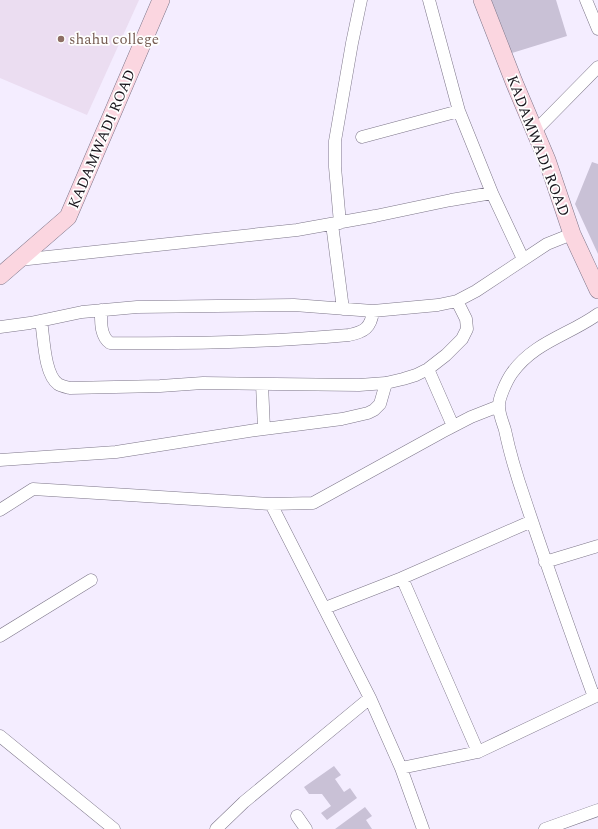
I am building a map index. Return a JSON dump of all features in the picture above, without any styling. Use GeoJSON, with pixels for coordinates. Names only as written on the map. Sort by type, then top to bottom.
{"type":"FeatureCollection","features":[{"type":"Feature","properties":{"kind":"street","name":"KADAMWADI ROAD"},"geometry":{"type":"LineString","coordinates":[[0,276],[68,217],[161,0]]}},
{"type":"Feature","properties":{"kind":"street"},"geometry":{"type":"LineString","coordinates":[[343,309],[336,224],[335,141],[361,0]]}},
{"type":"Feature","properties":{"kind":"street"},"geometry":{"type":"LineString","coordinates":[[429,0],[459,111],[492,193],[522,259]]}},
{"type":"Feature","properties":{"kind":"street","name":"KADAMWADI ROAD"},"geometry":{"type":"LineString","coordinates":[[482,0],[547,160],[572,234],[598,290]]}},
{"type":"Feature","properties":{"kind":"street"},"geometry":{"type":"LineString","coordinates":[[586,0],[598,30]]}},
{"type":"Feature","properties":{"kind":"street"},"geometry":{"type":"LineString","coordinates":[[535,131],[598,67]]}},
{"type":"Feature","properties":{"kind":"street"},"geometry":{"type":"LineString","coordinates":[[362,137],[459,111]]}},
{"type":"Feature","properties":{"kind":"street"},"geometry":{"type":"LineString","coordinates":[[19,260],[336,224],[492,193]]}},
{"type":"Feature","properties":{"kind":"street"},"geometry":{"type":"LineString","coordinates":[[0,327],[82,312],[137,307],[286,305],[373,311],[423,307],[457,301],[476,291],[522,259],[547,244],[572,234]]}},
{"type":"Feature","properties":{"kind":"street"},"geometry":{"type":"LineString","coordinates":[[41,320],[47,366],[58,385],[70,388],[160,386],[203,383],[338,385],[386,383],[416,376],[446,355],[462,339],[467,329],[466,319],[457,301]]}},
{"type":"Feature","properties":{"kind":"street"},"geometry":{"type":"LineString","coordinates":[[100,310],[102,332],[105,339],[110,342],[192,344],[287,341],[349,335],[359,333],[368,327],[373,311]]}},
{"type":"Feature","properties":{"kind":"street"},"geometry":{"type":"LineString","coordinates":[[401,768],[478,752],[596,696],[545,562],[513,466],[498,406],[503,391],[512,374],[523,361],[550,340],[598,314]]}},
{"type":"Feature","properties":{"kind":"street"},"geometry":{"type":"LineString","coordinates":[[428,369],[453,426]]}},
{"type":"Feature","properties":{"kind":"street"},"geometry":{"type":"LineString","coordinates":[[0,460],[116,452],[264,429],[342,419],[368,413],[374,410],[380,404],[386,383]]}},
{"type":"Feature","properties":{"kind":"street"},"geometry":{"type":"LineString","coordinates":[[262,384],[264,429]]}},
{"type":"Feature","properties":{"kind":"street"},"geometry":{"type":"LineString","coordinates":[[0,510],[33,489],[271,504],[313,502],[453,426],[498,406]]}},
{"type":"Feature","properties":{"kind":"street"},"geometry":{"type":"LineString","coordinates":[[271,504],[370,698],[401,768],[423,829]]}},
{"type":"Feature","properties":{"kind":"street"},"geometry":{"type":"LineString","coordinates":[[325,608],[402,578],[532,521]]}},
{"type":"Feature","properties":{"kind":"street"},"geometry":{"type":"LineString","coordinates":[[545,562],[598,546]]}},
{"type":"Feature","properties":{"kind":"street"},"geometry":{"type":"LineString","coordinates":[[402,578],[478,752]]}},
{"type":"Feature","properties":{"kind":"street"},"geometry":{"type":"LineString","coordinates":[[0,636],[91,580]]}},
{"type":"Feature","properties":{"kind":"street"},"geometry":{"type":"LineString","coordinates":[[216,829],[244,802],[370,698]]}},
{"type":"Feature","properties":{"kind":"street"},"geometry":{"type":"LineString","coordinates":[[0,736],[114,829]]}},
{"type":"Feature","properties":{"kind":"street"},"geometry":{"type":"LineString","coordinates":[[545,829],[598,810]]}},
{"type":"Feature","properties":{"kind":"street"},"geometry":{"type":"LineString","coordinates":[[297,816],[306,829]]}},
{"type":"Feature","properties":{"kind":"shaded area","name":"shahu college"},"geometry":{"type":"Polygon","coordinates":[[[0,0],[139,0],[87,115],[0,78],[0,0]]]}},
{"type":"Feature","properties":{"kind":"building"},"geometry":{"type":"Polygon","coordinates":[[[488,0],[556,0],[567,36],[512,53],[488,0]]]}},
{"type":"Feature","properties":{"kind":"building"},"geometry":{"type":"Polygon","coordinates":[[[592,162],[598,164],[598,254],[575,204],[592,162]]]}},
{"type":"Feature","properties":{"kind":"building"},"geometry":{"type":"Polygon","coordinates":[[[334,766],[341,775],[335,779],[344,792],[350,788],[357,798],[327,820],[321,813],[331,806],[322,794],[309,794],[304,787],[334,766]]]}},
{"type":"Feature","properties":{"kind":"building"},"geometry":{"type":"Polygon","coordinates":[[[365,807],[372,816],[366,820],[372,829],[335,829],[365,807]]]}},
{"type":"Feature","properties":{"kind":"place","name":"shahu college"},"geometry":{"type":"Point","coordinates":[61,39]}}]}
